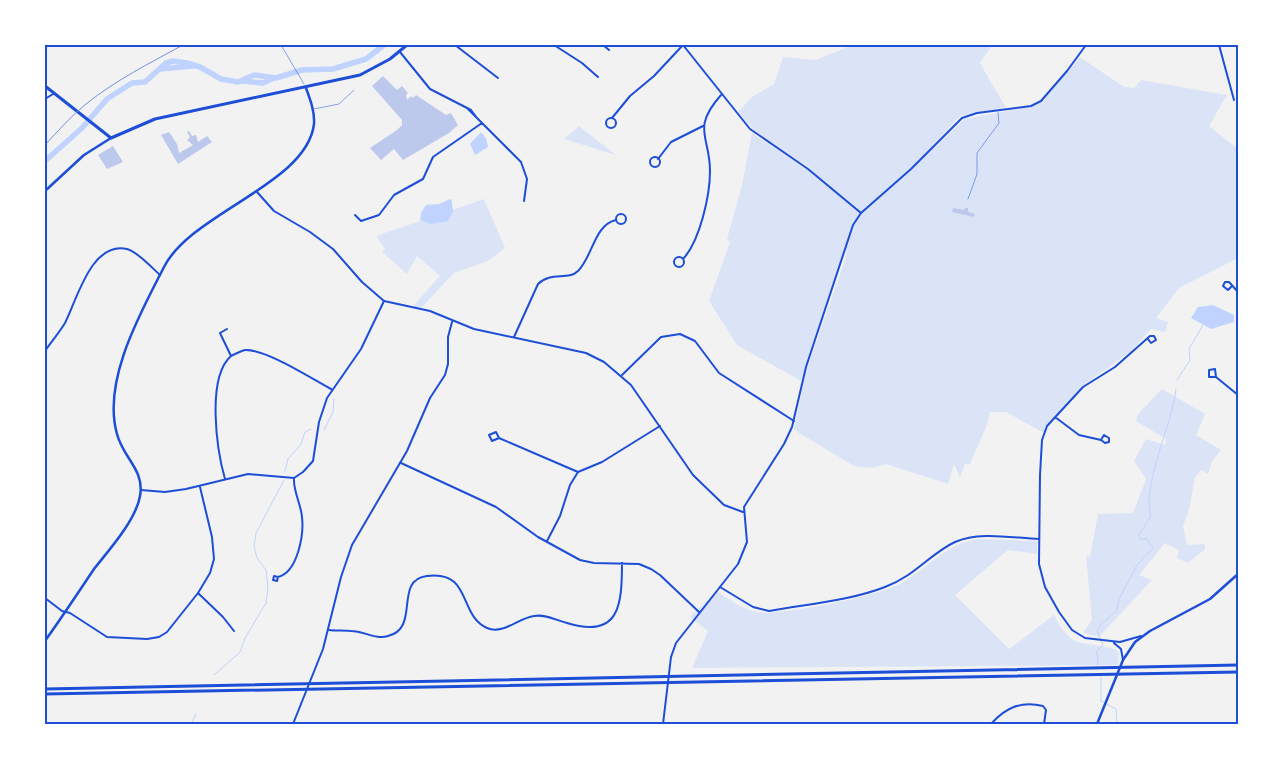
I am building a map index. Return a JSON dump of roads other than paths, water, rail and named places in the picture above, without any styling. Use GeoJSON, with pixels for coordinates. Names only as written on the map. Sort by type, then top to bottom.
{"type":"FeatureCollection","features":[{"type":"Feature","properties":{"kind":"highway"},"geometry":{"type":"LineString","coordinates":[[45,86],[111,138],[155,119],[360,75],[400,52],[407,45]]}},
{"type":"Feature","properties":{"kind":"highway"},"geometry":{"type":"LineString","coordinates":[[1124,671],[1238,666]]}},
{"type":"Feature","properties":{"kind":"highway"},"geometry":{"type":"LineString","coordinates":[[45,694],[1111,671]]}},
{"type":"Feature","properties":{"kind":"highway"},"geometry":{"type":"LineString","coordinates":[[45,689],[1111,671],[1238,672]]}},
{"type":"Feature","properties":{"kind":"main road"},"geometry":{"type":"LineString","coordinates":[[45,641],[131,518],[138,504],[141,490],[138,472],[117,434],[113,408],[114,390],[138,321],[160,274],[171,255],[184,242],[219,214],[257,192],[288,166],[306,145],[313,128],[312,109],[306,88]]}},
{"type":"Feature","properties":{"kind":"main road"},"geometry":{"type":"LineString","coordinates":[[45,190],[84,155],[111,138]]}},
{"type":"Feature","properties":{"kind":"main road"},"geometry":{"type":"LineString","coordinates":[[1097,724],[1122,660],[1141,636],[1210,599],[1238,574]]}},
{"type":"Feature","properties":{"kind":"street"},"geometry":{"type":"LineString","coordinates":[[455,45],[498,78]]}},
{"type":"Feature","properties":{"kind":"street"},"geometry":{"type":"LineString","coordinates":[[554,45],[582,63],[598,77]]}},
{"type":"Feature","properties":{"kind":"street"},"geometry":{"type":"LineString","coordinates":[[603,45],[609,50]]}},
{"type":"Feature","properties":{"kind":"street"},"geometry":{"type":"LineString","coordinates":[[612,118],[617,124],[611,128],[606,122],[683,45],[750,129],[808,169],[861,213]]}},
{"type":"Feature","properties":{"kind":"street"},"geometry":{"type":"LineString","coordinates":[[664,724],[670,669],[676,643],[738,564],[746,548],[747,535],[743,512],[750,495],[784,444],[794,421],[806,367],[853,224],[861,213],[911,170],[962,118],[1031,106],[1041,101],[1060,80],[1086,45]]}},
{"type":"Feature","properties":{"kind":"street"},"geometry":{"type":"LineString","coordinates":[[1219,45],[1234,100]]}},
{"type":"Feature","properties":{"kind":"street"},"geometry":{"type":"LineString","coordinates":[[400,52],[430,89],[467,108],[521,162],[526,179],[524,201]]}},
{"type":"Feature","properties":{"kind":"street"},"geometry":{"type":"LineString","coordinates":[[45,99],[54,93]]}},
{"type":"Feature","properties":{"kind":"street"},"geometry":{"type":"LineString","coordinates":[[658,159],[671,142],[703,126],[721,95]]}},
{"type":"Feature","properties":{"kind":"street"},"geometry":{"type":"LineString","coordinates":[[354,215],[361,221],[379,215],[394,195],[425,176],[433,157],[482,123]]}},
{"type":"Feature","properties":{"kind":"street"},"geometry":{"type":"LineString","coordinates":[[683,259],[689,251],[701,223],[710,175],[703,126]]}},
{"type":"Feature","properties":{"kind":"street"},"geometry":{"type":"LineString","coordinates":[[257,192],[274,210],[312,233],[333,249],[362,282],[384,301],[430,312],[474,329],[586,353],[604,362],[622,375],[695,477],[724,505],[743,512]]}},
{"type":"Feature","properties":{"kind":"street"},"geometry":{"type":"LineString","coordinates":[[514,338],[538,284],[546,278],[568,276],[577,272],[604,225],[616,220],[620,214],[626,217],[623,224],[616,220]]}},
{"type":"Feature","properties":{"kind":"street"},"geometry":{"type":"LineString","coordinates":[[45,351],[64,324],[91,266],[102,256],[116,249],[129,249],[160,274]]}},
{"type":"Feature","properties":{"kind":"street"},"geometry":{"type":"LineString","coordinates":[[1231,286],[1238,292]]}},
{"type":"Feature","properties":{"kind":"street"},"geometry":{"type":"LineString","coordinates":[[141,490],[165,492],[200,486],[248,474],[294,478],[312,461],[323,408],[331,390],[361,349],[384,301]]}},
{"type":"Feature","properties":{"kind":"street"},"geometry":{"type":"LineString","coordinates":[[293,724],[314,674],[328,630],[341,576],[352,545],[401,462],[430,398],[445,375],[448,364],[448,337],[452,322]]}},
{"type":"Feature","properties":{"kind":"street"},"geometry":{"type":"LineString","coordinates":[[227,329],[222,331],[220,336],[231,356]]}},
{"type":"Feature","properties":{"kind":"street"},"geometry":{"type":"LineString","coordinates":[[622,375],[661,337],[680,334],[695,341],[719,373],[794,421]]}},
{"type":"Feature","properties":{"kind":"street"},"geometry":{"type":"LineString","coordinates":[[1141,636],[1113,642],[1084,637],[1074,632],[1051,599],[1041,574],[1039,539],[1042,444],[1047,426],[1084,387],[1115,367],[1148,338]]}},
{"type":"Feature","properties":{"kind":"street"},"geometry":{"type":"LineString","coordinates":[[225,479],[217,448],[216,413],[222,371],[231,356],[244,350],[260,354],[280,362],[331,390]]}},
{"type":"Feature","properties":{"kind":"street"},"geometry":{"type":"LineString","coordinates":[[1216,377],[1238,395]]}},
{"type":"Feature","properties":{"kind":"street"},"geometry":{"type":"LineString","coordinates":[[1055,417],[1084,438],[1101,440]]}},
{"type":"Feature","properties":{"kind":"street"},"geometry":{"type":"LineString","coordinates":[[546,542],[560,516],[570,485],[578,472],[602,462],[660,426]]}},
{"type":"Feature","properties":{"kind":"street"},"geometry":{"type":"LineString","coordinates":[[499,438],[493,442],[489,436],[496,432],[499,438],[578,472]]}},
{"type":"Feature","properties":{"kind":"street"},"geometry":{"type":"LineString","coordinates":[[401,462],[496,507],[546,542],[588,562],[639,564],[656,572],[699,612]]}},
{"type":"Feature","properties":{"kind":"street"},"geometry":{"type":"LineString","coordinates":[[45,474],[45,489]]}},
{"type":"Feature","properties":{"kind":"street"},"geometry":{"type":"LineString","coordinates":[[278,577],[286,573],[294,560],[302,530],[302,516],[294,478]]}},
{"type":"Feature","properties":{"kind":"street"},"geometry":{"type":"LineString","coordinates":[[45,598],[107,637],[151,639],[159,637],[170,630],[198,593],[210,573],[214,559],[212,537],[200,486]]}},
{"type":"Feature","properties":{"kind":"street"},"geometry":{"type":"LineString","coordinates":[[720,586],[753,607],[769,611],[884,588],[909,576],[950,545],[964,538],[1039,539]]}},
{"type":"Feature","properties":{"kind":"street"},"geometry":{"type":"LineString","coordinates":[[328,630],[352,631],[382,637],[394,634],[402,629],[407,619],[407,598],[411,587],[420,578],[434,575],[448,578],[457,584],[475,619],[489,629],[500,630],[524,618],[537,615],[585,628],[595,628],[606,624],[616,613],[622,563]]}},
{"type":"Feature","properties":{"kind":"street"},"geometry":{"type":"LineString","coordinates":[[198,593],[223,617],[234,631]]}},
{"type":"Feature","properties":{"kind":"street"},"geometry":{"type":"LineString","coordinates":[[1113,642],[1121,650],[1122,660]]}},
{"type":"Feature","properties":{"kind":"street"},"geometry":{"type":"LineString","coordinates":[[991,724],[1000,714],[1012,707],[1044,706],[1047,713],[1044,724]]}},
{"type":"Feature","properties":{"kind":"lane"},"geometry":{"type":"LineString","coordinates":[[282,45],[306,88]]}},
{"type":"Feature","properties":{"kind":"lane"},"geometry":{"type":"LineString","coordinates":[[312,109],[338,104],[354,90]]}},
{"type":"Feature","properties":{"kind":"lane"},"geometry":{"type":"LineString","coordinates":[[968,199],[977,174],[977,153],[999,123],[998,111]]}},
{"type":"Feature","properties":{"kind":"water"},"geometry":{"type":"Polygon","coordinates":[[[481,132],[486,138],[488,147],[475,155],[470,144],[481,132]]]}},
{"type":"Feature","properties":{"kind":"water"},"geometry":{"type":"Polygon","coordinates":[[[450,199],[453,212],[448,221],[431,224],[420,220],[421,213],[426,205],[439,204],[450,199]]]}},
{"type":"Feature","properties":{"kind":"water"},"geometry":{"type":"Polygon","coordinates":[[[1213,305],[1234,315],[1234,322],[1211,329],[1191,318],[1198,307],[1213,305]]]}},
{"type":"Feature","properties":{"kind":"waterway"},"geometry":{"type":"LineString","coordinates":[[45,161],[82,128],[107,99],[132,83],[145,82],[166,63],[173,61],[187,63],[200,67],[221,79],[238,82],[254,75],[276,78],[302,70],[333,69],[366,59],[384,45]]}},
{"type":"Feature","properties":{"kind":"waterway"},"geometry":{"type":"LineString","coordinates":[[160,69],[193,66]]}},
{"type":"Feature","properties":{"kind":"waterway"},"geometry":{"type":"LineString","coordinates":[[241,81],[263,83],[274,78]]}},
{"type":"Feature","properties":{"kind":"waterway"},"geometry":{"type":"LineString","coordinates":[[1177,380],[1190,360],[1189,349],[1203,325]]}},
{"type":"Feature","properties":{"kind":"waterway"},"geometry":{"type":"LineString","coordinates":[[1097,665],[1098,658],[1096,652],[1103,645],[1097,631],[1101,624],[1117,611],[1119,599],[1137,565],[1153,548],[1146,538],[1141,540],[1139,535],[1151,516],[1149,504],[1150,489],[1174,403],[1176,389]]}},
{"type":"Feature","properties":{"kind":"waterway"},"geometry":{"type":"LineString","coordinates":[[324,430],[333,412],[334,399]]}},
{"type":"Feature","properties":{"kind":"waterway"},"geometry":{"type":"LineString","coordinates":[[285,471],[288,459],[301,444],[305,432],[311,429]]}},
{"type":"Feature","properties":{"kind":"waterway"},"geometry":{"type":"LineString","coordinates":[[214,675],[240,652],[245,638],[266,603],[268,587],[266,570],[257,558],[254,546],[256,533],[284,480]]}},
{"type":"Feature","properties":{"kind":"waterway"},"geometry":{"type":"LineString","coordinates":[[1101,677],[1101,701],[1116,709],[1117,724]]}},
{"type":"Feature","properties":{"kind":"waterway"},"geometry":{"type":"LineString","coordinates":[[191,724],[196,714]]}},
{"type":"Feature","properties":{"kind":"railway"},"geometry":{"type":"LineString","coordinates":[[45,145],[75,114],[97,95],[133,72],[183,45]]}}]}
